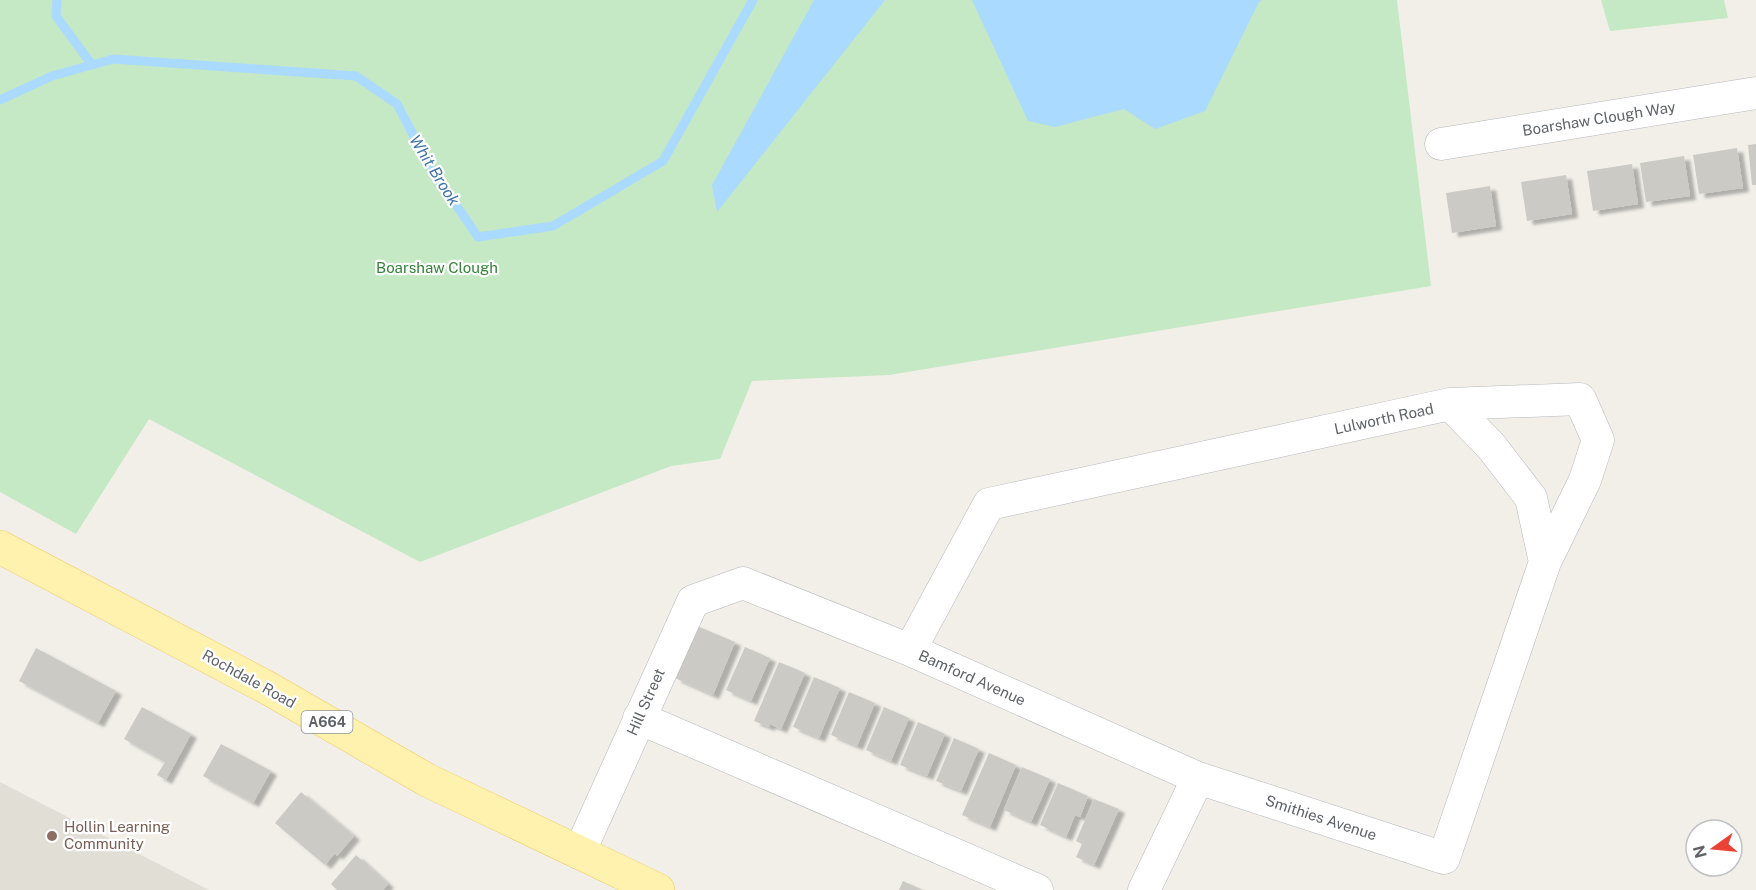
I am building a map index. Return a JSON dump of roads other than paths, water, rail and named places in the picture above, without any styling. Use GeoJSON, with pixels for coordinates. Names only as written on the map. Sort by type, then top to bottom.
{"type":"FeatureCollection","features":[{"type":"Feature","properties":{"kind":"main road","name":"Rochdale Road"},"geometry":{"type":"LineString","coordinates":[[0,547],[266,687],[427,780],[658,890]]}},
{"type":"Feature","properties":{"kind":"street","name":"Boarshaw Clough Way"},"geometry":{"type":"LineString","coordinates":[[1441,144],[1756,93]]}},
{"type":"Feature","properties":{"kind":"street"},"geometry":{"type":"LineString","coordinates":[[1450,404],[1580,399],[1598,440],[1585,480],[1545,562]]}},
{"type":"Feature","properties":{"kind":"street","name":"Lulworth Road"},"geometry":{"type":"LineString","coordinates":[[910,650],[988,504],[1450,404],[1491,446],[1531,498],[1545,562]]}},
{"type":"Feature","properties":{"kind":"street","name":"Smithies Avenue"},"geometry":{"type":"LineString","coordinates":[[1198,778],[1444,858],[1545,562]]}},
{"type":"Feature","properties":{"kind":"street","name":"Bamford Avenue"},"geometry":{"type":"LineString","coordinates":[[743,583],[910,650],[1198,778]]}},
{"type":"Feature","properties":{"kind":"street","name":"Hill Street"},"geometry":{"type":"LineString","coordinates":[[579,853],[693,601],[743,583]]}},
{"type":"Feature","properties":{"kind":"street"},"geometry":{"type":"LineString","coordinates":[[639,718],[1037,890]]}},
{"type":"Feature","properties":{"kind":"street"},"geometry":{"type":"LineString","coordinates":[[1144,890],[1198,778]]}},
{"type":"Feature","properties":{"kind":"water"},"geometry":{"type":"Polygon","coordinates":[[[814,0],[885,0],[717,212],[712,185],[814,0]]]}},
{"type":"Feature","properties":{"kind":"water"},"geometry":{"type":"Polygon","coordinates":[[[972,0],[1262,0],[1205,111],[1155,129],[1124,109],[1055,127],[1028,121],[972,0]]]}},
{"type":"Feature","properties":{"kind":"waterway","name":"Whit Brook"},"geometry":{"type":"LineString","coordinates":[[57,0],[56,16],[92,65]]}},
{"type":"Feature","properties":{"kind":"waterway","name":"Whit Brook"},"geometry":{"type":"LineString","coordinates":[[0,100],[52,76],[113,59],[356,76],[397,104],[430,167],[478,237],[553,226],[663,161],[753,0]]}},
{"type":"Feature","properties":{"kind":"place","name":"Hollin Learning Community"},"geometry":{"type":"Point","coordinates":[52,836]}},
{"type":"Feature","properties":{"kind":"park label","name":"Boarshaw Clough"},"geometry":{"type":"Point","coordinates":[437,268]}}]}
